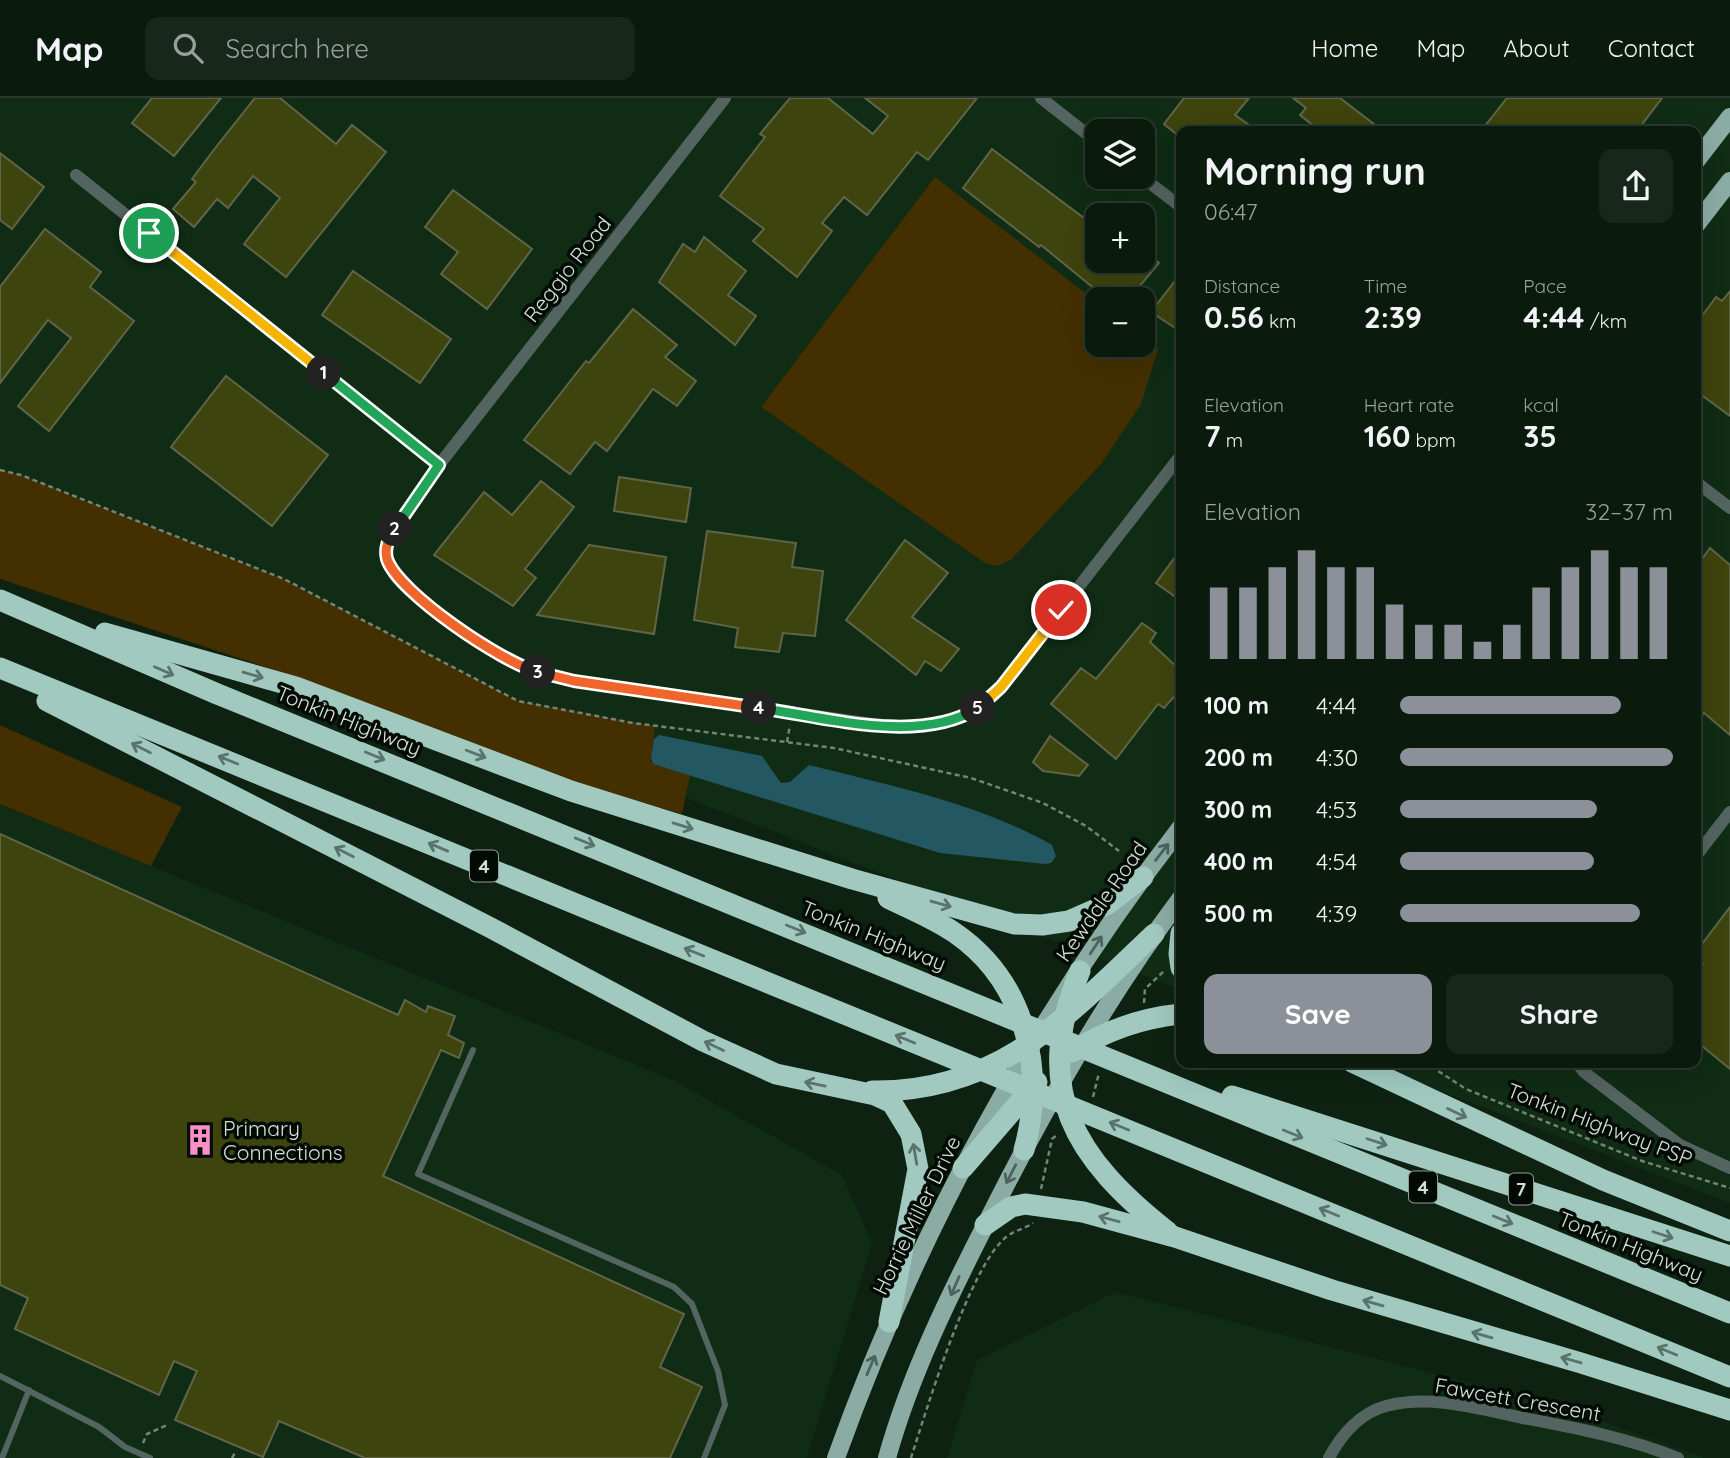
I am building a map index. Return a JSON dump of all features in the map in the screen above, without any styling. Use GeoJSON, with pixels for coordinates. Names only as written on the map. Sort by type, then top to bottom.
{"type":"FeatureCollection","features":[{"type":"Feature","properties":{"kind":"highway","name":"Tonkin Highway"},"geometry":{"type":"LineString","coordinates":[[0,600],[215,693],[1730,1313]]}},
{"type":"Feature","properties":{"kind":"highway"},"geometry":{"type":"LineString","coordinates":[[22,609],[296,687],[571,791],[852,879],[1014,924],[1042,925],[1089,914],[1143,877]]}},
{"type":"Feature","properties":{"kind":"highway","name":"4"},"geometry":{"type":"LineString","coordinates":[[0,668],[1730,1377]]}},
{"type":"Feature","properties":{"kind":"highway"},"geometry":{"type":"LineString","coordinates":[[0,677],[479,922],[703,1041],[776,1074],[855,1091],[892,1103],[903,1118],[916,1151],[916,1191],[889,1322]]}},
{"type":"Feature","properties":{"kind":"highway"},"geometry":{"type":"LineString","coordinates":[[852,879],[954,933],[974,949],[999,979],[1017,1009],[1031,1046],[1034,1123],[1024,1150]]}},
{"type":"Feature","properties":{"kind":"highway"},"geometry":{"type":"LineString","coordinates":[[855,1091],[897,1090],[939,1084],[995,1065],[1031,1046],[1066,1010],[1154,934]]}},
{"type":"Feature","properties":{"kind":"highway"},"geometry":{"type":"LineString","coordinates":[[1080,971],[1066,1010],[1060,1060],[1062,1083],[1080,1142],[1094,1164],[1121,1193],[1175,1237]]}},
{"type":"Feature","properties":{"kind":"highway"},"geometry":{"type":"LineString","coordinates":[[963,1168],[1002,1110],[1060,1060],[1109,1023],[1176,1015]]}},
{"type":"Feature","properties":{"kind":"highway","name":"7"},"geometry":{"type":"LineString","coordinates":[[1108,1058],[1730,1255]]}},
{"type":"Feature","properties":{"kind":"highway"},"geometry":{"type":"LineString","coordinates":[[1365,1068],[1603,1180],[1730,1231]]}},
{"type":"Feature","properties":{"kind":"highway"},"geometry":{"type":"LineString","coordinates":[[985,1225],[1011,1207],[1038,1204],[1083,1212],[1175,1237],[1332,1290],[1730,1410]]}},
{"type":"Feature","properties":{"kind":"main road"},"geometry":{"type":"LineString","coordinates":[[1701,155],[1730,117]]}},
{"type":"Feature","properties":{"kind":"main road"},"geometry":{"type":"LineString","coordinates":[[1701,219],[1730,181]]}},
{"type":"Feature","properties":{"kind":"main road","name":"Kewdale Road"},"geometry":{"type":"LineString","coordinates":[[1080,971],[1143,877],[1176,834]]}},
{"type":"Feature","properties":{"kind":"main road"},"geometry":{"type":"LineString","coordinates":[[1109,1023],[1154,934],[1176,905]]}},
{"type":"Feature","properties":{"kind":"main road"},"geometry":{"type":"LineString","coordinates":[[1034,1123],[1062,1083],[1084,1044]]}},
{"type":"Feature","properties":{"kind":"main road"},"geometry":{"type":"LineString","coordinates":[[1002,1110],[1031,1046]]}},
{"type":"Feature","properties":{"kind":"main road"},"geometry":{"type":"LineString","coordinates":[[887,1458],[930,1342],[1024,1150]]}},
{"type":"Feature","properties":{"kind":"main road","name":"Horrie Miller Drive"},"geometry":{"type":"LineString","coordinates":[[836,1458],[889,1322],[963,1168]]}},
{"type":"Feature","properties":{"kind":"street","name":"Reggio Road"},"geometry":{"type":"LineString","coordinates":[[725,98],[439,465],[387,542],[386,557],[393,573],[406,586],[488,650],[529,670],[574,681],[909,727],[946,724],[977,709],[1001,687],[1176,461]]}},
{"type":"Feature","properties":{"kind":"street"},"geometry":{"type":"LineString","coordinates":[[1041,98],[1085,133]]}},
{"type":"Feature","properties":{"kind":"street"},"geometry":{"type":"LineString","coordinates":[[76,174],[439,465]]}},
{"type":"Feature","properties":{"kind":"street"},"geometry":{"type":"LineString","coordinates":[[1155,187],[1176,203]]}},
{"type":"Feature","properties":{"kind":"street"},"geometry":{"type":"LineString","coordinates":[[1701,486],[1730,508]]}},
{"type":"Feature","properties":{"kind":"street"},"geometry":{"type":"LineString","coordinates":[[1701,850],[1730,812]]}},
{"type":"Feature","properties":{"kind":"street"},"geometry":{"type":"LineString","coordinates":[[1581,1068],[1680,1145],[1730,1168]]}},
{"type":"Feature","properties":{"kind":"street","name":"Fawcett Crescent"},"geometry":{"type":"LineString","coordinates":[[1329,1458],[1339,1439],[1365,1415],[1384,1406],[1408,1401],[1446,1402],[1576,1429],[1628,1440],[1678,1458]]}},
{"type":"Feature","properties":{"kind":"lane"},"geometry":{"type":"LineString","coordinates":[[473,1050],[418,1174],[674,1287],[692,1304],[718,1371],[725,1405],[704,1458]]}},
{"type":"Feature","properties":{"kind":"lane"},"geometry":{"type":"LineString","coordinates":[[0,1376],[99,1427],[125,1447],[150,1458]]}},
{"type":"Feature","properties":{"kind":"lane"},"geometry":{"type":"LineString","coordinates":[[2,1458],[29,1390]]}},
{"type":"Feature","properties":{"kind":"path"},"geometry":{"type":"LineString","coordinates":[[1143,1000],[1150,981],[1174,969]]}},
{"type":"Feature","properties":{"kind":"path","name":"Tonkin Highway PSP"},"geometry":{"type":"LineString","coordinates":[[1433,1068],[1466,1089],[1642,1161],[1730,1188]]}},
{"type":"Feature","properties":{"kind":"path"},"geometry":{"type":"LineString","coordinates":[[1040,1197],[1052,1139],[1059,1133]]}},
{"type":"Feature","properties":{"kind":"path"},"geometry":{"type":"LineString","coordinates":[[911,1458],[952,1339],[983,1270],[1005,1238],[1033,1224],[1036,1219]]}},
{"type":"Feature","properties":{"kind":"path"},"geometry":{"type":"LineString","coordinates":[[138,1453],[147,1434],[167,1425]]}},
{"type":"Feature","properties":{"kind":"path"},"geometry":{"type":"LineString","coordinates":[[232,1458],[236,1451]]}},
{"type":"Feature","properties":{"kind":"shaded area"},"geometry":{"type":"Polygon","coordinates":[[[0,98],[1730,98],[1730,1203],[1382,1068],[1701,1068],[1701,126],[1176,126],[1176,988],[414,692],[0,499],[0,98]]]}},
{"type":"Feature","properties":{"kind":"shaded area"},"geometry":{"type":"Polygon","coordinates":[[[935,177],[1085,293],[1085,357],[1155,357],[1155,347],[1158,349],[1141,404],[1101,464],[1011,560],[997,566],[985,563],[761,407],[935,177]]]}},
{"type":"Feature","properties":{"kind":"shaded area"},"geometry":{"type":"Polygon","coordinates":[[[0,470],[21,475],[284,579],[518,701],[655,726],[651,762],[690,775],[682,814],[565,780],[314,683],[0,579],[0,470]]]}},
{"type":"Feature","properties":{"kind":"shaded area"},"geometry":{"type":"Polygon","coordinates":[[[0,725],[182,807],[151,866],[0,804],[0,725]]]}},
{"type":"Feature","properties":{"kind":"shaded area","name":"Primary Connections"},"geometry":{"type":"Polygon","coordinates":[[[0,804],[673,1080],[842,1175],[872,1243],[807,1458],[0,1458],[0,804]]]}},
{"type":"Feature","properties":{"kind":"shaded area"},"geometry":{"type":"Polygon","coordinates":[[[1116,1292],[1552,1404],[1705,1458],[947,1458],[977,1360],[1116,1292]]]}},
{"type":"Feature","properties":{"kind":"water"},"geometry":{"type":"Polygon","coordinates":[[[659,735],[762,756],[781,783],[790,782],[809,765],[934,797],[1024,830],[1052,845],[1056,856],[1051,863],[1045,864],[940,853],[653,764],[651,758],[654,739],[659,735]]]}},
{"type":"Feature","properties":{"kind":"building"},"geometry":{"type":"Polygon","coordinates":[[[152,98],[221,98],[174,156],[132,123],[152,98]]]}},
{"type":"Feature","properties":{"kind":"building"},"geometry":{"type":"Polygon","coordinates":[[[255,98],[280,98],[336,144],[352,125],[386,152],[286,277],[244,244],[280,198],[253,176],[228,208],[217,199],[194,227],[173,209],[196,182],[192,179],[255,98]]]}},
{"type":"Feature","properties":{"kind":"building"},"geometry":{"type":"Polygon","coordinates":[[[790,98],[828,98],[873,134],[888,116],[865,98],[977,98],[928,160],[917,152],[867,215],[844,197],[822,223],[832,231],[797,277],[753,241],[764,229],[720,196],[765,137],[760,134],[790,98]]]}},
{"type":"Feature","properties":{"kind":"building"},"geometry":{"type":"Polygon","coordinates":[[[1184,98],[1249,98],[1235,115],[1251,126],[1176,126],[1176,134],[1164,124],[1184,98]]]}},
{"type":"Feature","properties":{"kind":"building"},"geometry":{"type":"Polygon","coordinates":[[[1293,98],[1340,98],[1376,126],[1314,126],[1300,115],[1306,108],[1293,98]]]}},
{"type":"Feature","properties":{"kind":"building"},"geometry":{"type":"Polygon","coordinates":[[[1507,98],[1662,98],[1641,126],[1485,126],[1507,98]]]}},
{"type":"Feature","properties":{"kind":"building"},"geometry":{"type":"Polygon","coordinates":[[[992,149],[1085,217],[1085,273],[1151,273],[1139,287],[1092,287],[1041,245],[1039,247],[963,188],[992,149]]]}},
{"type":"Feature","properties":{"kind":"building"},"geometry":{"type":"Polygon","coordinates":[[[0,153],[44,187],[12,229],[0,220],[0,153]]]}},
{"type":"Feature","properties":{"kind":"building"},"geometry":{"type":"Polygon","coordinates":[[[453,190],[532,249],[487,309],[441,274],[458,252],[425,227],[453,190]]]}},
{"type":"Feature","properties":{"kind":"building"},"geometry":{"type":"Polygon","coordinates":[[[45,229],[101,272],[90,287],[134,321],[49,431],[18,406],[71,338],[48,320],[0,383],[0,287],[45,229]]]}},
{"type":"Feature","properties":{"kind":"building"},"geometry":{"type":"Polygon","coordinates":[[[704,237],[746,271],[728,295],[756,316],[735,345],[659,282],[683,244],[695,252],[704,237]]]}},
{"type":"Feature","properties":{"kind":"building"},"geometry":{"type":"Polygon","coordinates":[[[353,271],[451,339],[420,383],[322,315],[353,271]]]}},
{"type":"Feature","properties":{"kind":"building"},"geometry":{"type":"Polygon","coordinates":[[[1176,280],[1176,329],[1155,315],[1155,307],[1176,280]]]}},
{"type":"Feature","properties":{"kind":"building"},"geometry":{"type":"Polygon","coordinates":[[[1730,291],[1730,416],[1701,395],[1701,317],[1716,297],[1722,301],[1730,291]]]}},
{"type":"Feature","properties":{"kind":"building"},"geometry":{"type":"Polygon","coordinates":[[[633,309],[677,345],[665,357],[696,381],[677,406],[653,389],[607,451],[595,442],[570,474],[524,440],[586,361],[589,363],[633,309]]]}},
{"type":"Feature","properties":{"kind":"building"},"geometry":{"type":"Polygon","coordinates":[[[226,376],[328,455],[272,526],[171,447],[226,376]]]}},
{"type":"Feature","properties":{"kind":"building"},"geometry":{"type":"Polygon","coordinates":[[[619,477],[691,488],[686,522],[614,511],[619,477]]]}},
{"type":"Feature","properties":{"kind":"building"},"geometry":{"type":"Polygon","coordinates":[[[541,481],[574,507],[525,569],[536,578],[513,606],[434,555],[484,492],[512,515],[541,481]]]}},
{"type":"Feature","properties":{"kind":"building"},"geometry":{"type":"Polygon","coordinates":[[[707,531],[796,543],[792,567],[823,571],[815,636],[783,633],[779,652],[735,647],[738,628],[694,620],[707,531]]]}},
{"type":"Feature","properties":{"kind":"building"},"geometry":{"type":"Polygon","coordinates":[[[905,540],[948,573],[912,617],[959,649],[941,671],[925,661],[916,675],[846,620],[905,540]]]}},
{"type":"Feature","properties":{"kind":"building"},"geometry":{"type":"Polygon","coordinates":[[[589,545],[666,557],[654,634],[537,615],[589,545]]]}},
{"type":"Feature","properties":{"kind":"building"},"geometry":{"type":"Polygon","coordinates":[[[1710,548],[1730,565],[1730,735],[1704,713],[1701,716],[1701,560],[1710,548]]]}},
{"type":"Feature","properties":{"kind":"building"},"geometry":{"type":"Polygon","coordinates":[[[1176,556],[1176,597],[1156,583],[1176,556]]]}},
{"type":"Feature","properties":{"kind":"building"},"geometry":{"type":"Polygon","coordinates":[[[1142,623],[1156,633],[1150,642],[1176,666],[1176,695],[1164,708],[1158,704],[1116,759],[1051,704],[1081,668],[1096,679],[1142,623]]]}},
{"type":"Feature","properties":{"kind":"building"},"geometry":{"type":"Polygon","coordinates":[[[1050,736],[1088,765],[1079,776],[1043,771],[1033,762],[1050,736]]]}},
{"type":"Feature","properties":{"kind":"building","name":"Primary Connections"},"geometry":{"type":"Polygon","coordinates":[[[0,834],[398,1015],[405,1000],[426,1012],[428,1006],[455,1016],[448,1035],[464,1043],[459,1058],[441,1050],[383,1176],[684,1314],[660,1367],[702,1387],[670,1458],[365,1458],[279,1421],[263,1457],[175,1420],[197,1371],[174,1361],[159,1395],[15,1329],[28,1298],[0,1285],[0,834]]]}},
{"type":"Feature","properties":{"kind":"building"},"geometry":{"type":"Polygon","coordinates":[[[1730,907],[1730,1069],[1701,1045],[1701,945],[1730,907]]]}},
{"type":"Feature","properties":{"kind":"place","name":"Primary Connections"},"geometry":{"type":"Point","coordinates":[200,1140]}},
{"type":"Feature","properties":{"kind":"route"},"geometry":{"type":"LineString","coordinates":[[149,233],[439,465],[387,542],[386,557],[393,573],[488,650],[529,670],[574,681],[872,724],[909,727],[946,724],[977,709],[1001,687],[1061,610]]}}]}
